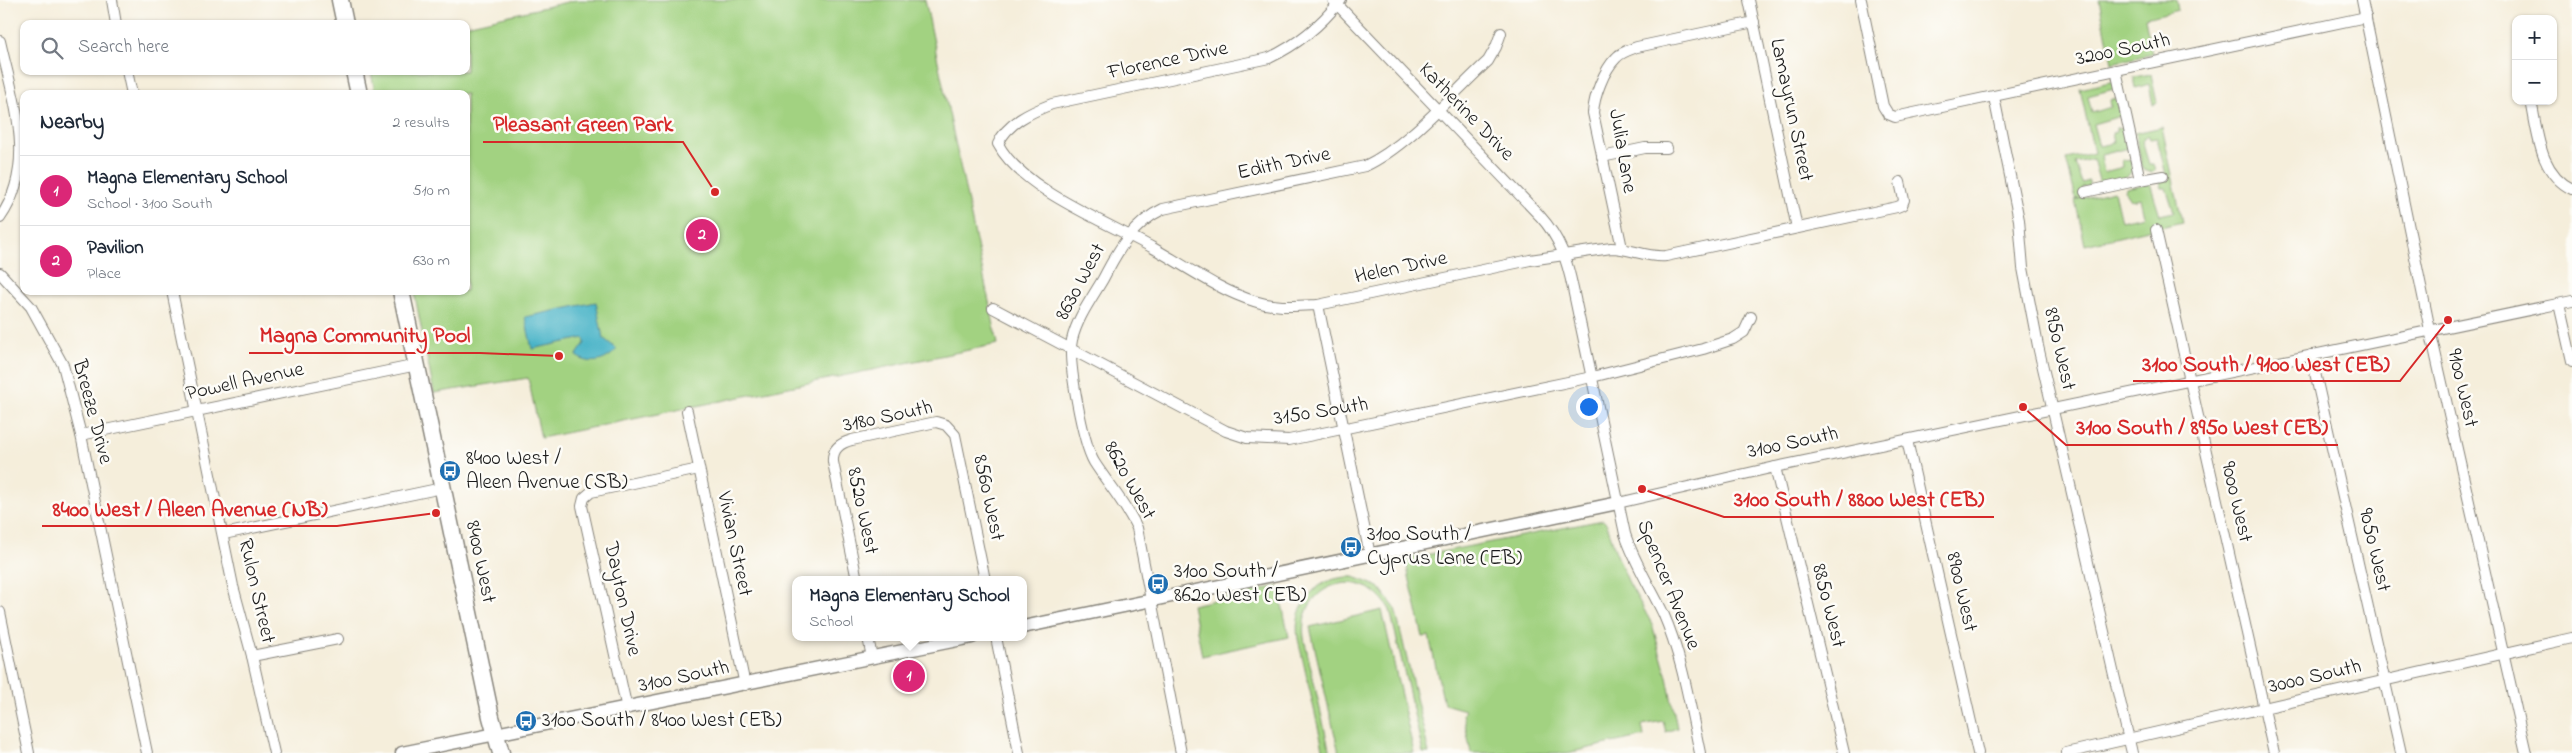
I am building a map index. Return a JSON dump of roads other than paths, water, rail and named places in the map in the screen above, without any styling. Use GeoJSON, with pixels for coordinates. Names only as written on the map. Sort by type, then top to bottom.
{"type":"FeatureCollection","features":[{"type":"Feature","properties":{"kind":"main road"},"geometry":{"type":"LineString","coordinates":[[340,0],[344,20]]}},
{"type":"Feature","properties":{"kind":"main road"},"geometry":{"type":"LineString","coordinates":[[355,75],[358,90]]}},
{"type":"Feature","properties":{"kind":"main road","name":"8400 West"},"geometry":{"type":"LineString","coordinates":[[402,295],[442,488],[501,753]]}},
{"type":"Feature","properties":{"kind":"street"},"geometry":{"type":"LineString","coordinates":[[112,0],[115,20]]}},
{"type":"Feature","properties":{"kind":"street","name":"Lamayrun Street"},"geometry":{"type":"LineString","coordinates":[[1749,0],[1797,228]]}},
{"type":"Feature","properties":{"kind":"street","name":"3200 South"},"geometry":{"type":"LineString","coordinates":[[1861,0],[1883,106],[1888,114],[1895,117],[2366,17]]}},
{"type":"Feature","properties":{"kind":"street","name":"9100 West"},"geometry":{"type":"LineString","coordinates":[[2362,0],[2430,330],[2526,753]]}},
{"type":"Feature","properties":{"kind":"street","name":"Katherine Drive"},"geometry":{"type":"LineString","coordinates":[[1337,1],[1436,109],[1546,223],[1566,255]]}},
{"type":"Feature","properties":{"kind":"street","name":"Florence Drive"},"geometry":{"type":"LineString","coordinates":[[998,144],[1003,134],[1024,117],[1052,104],[1269,58],[1304,37],[1337,1]]}},
{"type":"Feature","properties":{"kind":"street","name":"Julia Lane"},"geometry":{"type":"LineString","coordinates":[[1622,248],[1602,158],[1594,108],[1615,58],[1637,48],[1754,22]]}},
{"type":"Feature","properties":{"kind":"street","name":"Edith Drive"},"geometry":{"type":"LineString","coordinates":[[1130,235],[1150,215],[1163,209],[1365,166],[1393,150],[1488,61],[1501,33]]}},
{"type":"Feature","properties":{"kind":"street"},"geometry":{"type":"LineString","coordinates":[[0,41],[20,137]]}},
{"type":"Feature","properties":{"kind":"street"},"geometry":{"type":"LineString","coordinates":[[2116,70],[2140,180]]}},
{"type":"Feature","properties":{"kind":"street"},"geometry":{"type":"LineString","coordinates":[[128,75],[131,90]]}},
{"type":"Feature","properties":{"kind":"street","name":"8950 West"},"geometry":{"type":"LineString","coordinates":[[1994,96],[2019,220],[2027,290],[2132,753]]}},
{"type":"Feature","properties":{"kind":"street"},"geometry":{"type":"LineString","coordinates":[[2531,105],[2547,167],[2561,182],[2572,188]]}},
{"type":"Feature","properties":{"kind":"street","name":"Helen Drive"},"geometry":{"type":"LineString","coordinates":[[998,144],[1012,163],[1049,192],[1071,206],[1130,235],[1247,298],[1285,307],[1318,305],[1530,260],[1566,255],[1622,248],[1644,255],[1666,256],[1902,205],[1904,200],[1900,182]]}},
{"type":"Feature","properties":{"kind":"street"},"geometry":{"type":"LineString","coordinates":[[1602,158],[1645,148],[1667,148]]}},
{"type":"Feature","properties":{"kind":"street"},"geometry":{"type":"LineString","coordinates":[[2085,192],[2163,176]]}},
{"type":"Feature","properties":{"kind":"street"},"geometry":{"type":"LineString","coordinates":[[0,218],[9,206],[20,178]]}},
{"type":"Feature","properties":{"kind":"street","name":"9000 West"},"geometry":{"type":"LineString","coordinates":[[2156,230],[2274,753]]}},
{"type":"Feature","properties":{"kind":"street","name":"8630 West"},"geometry":{"type":"LineString","coordinates":[[1070,350],[1079,322],[1118,250],[1130,235]]}},
{"type":"Feature","properties":{"kind":"street","name":"Spencer Avenue"},"geometry":{"type":"LineString","coordinates":[[1566,255],[1618,503],[1633,557],[1662,613],[1676,649],[1700,753]]}},
{"type":"Feature","properties":{"kind":"street","name":"Breeze Drive"},"geometry":{"type":"LineString","coordinates":[[0,273],[20,295]]}},
{"type":"Feature","properties":{"kind":"street","name":"Breeze Drive"},"geometry":{"type":"LineString","coordinates":[[20,295],[31,307],[48,334],[63,365],[81,435],[147,753]]}},
{"type":"Feature","properties":{"kind":"street","name":"Rulon Street"},"geometry":{"type":"LineString","coordinates":[[173,295],[224,534],[233,586],[252,656],[274,753]]}},
{"type":"Feature","properties":{"kind":"street","name":"3100 South"},"geometry":{"type":"LineString","coordinates":[[1027,626],[1618,503],[1775,467],[2572,301]]}},
{"type":"Feature","properties":{"kind":"street"},"geometry":{"type":"LineString","coordinates":[[2560,304],[2572,360]]}},
{"type":"Feature","properties":{"kind":"street"},"geometry":{"type":"LineString","coordinates":[[1318,305],[1370,555]]}},
{"type":"Feature","properties":{"kind":"street","name":"3150 South"},"geometry":{"type":"LineString","coordinates":[[993,308],[1226,431],[1247,438],[1289,440],[1592,377],[1718,345],[1744,332],[1751,317]]}},
{"type":"Feature","properties":{"kind":"street","name":"8620 West"},"geometry":{"type":"LineString","coordinates":[[1070,350],[1089,451],[1131,514],[1137,528],[1149,600],[1181,753]]}},
{"type":"Feature","properties":{"kind":"street","name":"9050 West"},"geometry":{"type":"LineString","coordinates":[[2311,355],[2401,753]]}},
{"type":"Feature","properties":{"kind":"street","name":"Powell Avenue"},"geometry":{"type":"LineString","coordinates":[[81,435],[417,365]]}},
{"type":"Feature","properties":{"kind":"street","name":"Vivian Street"},"geometry":{"type":"LineString","coordinates":[[687,411],[745,685]]}},
{"type":"Feature","properties":{"kind":"street","name":"3180 South"},"geometry":{"type":"LineString","coordinates":[[835,450],[842,443],[852,440],[928,424],[940,422],[949,427]]}},
{"type":"Feature","properties":{"kind":"street","name":"8560 West"},"geometry":{"type":"LineString","coordinates":[[949,427],[956,438],[984,576]]}},
{"type":"Feature","properties":{"kind":"street","name":"8900 West"},"geometry":{"type":"LineString","coordinates":[[1907,440],[1978,753]]}},
{"type":"Feature","properties":{"kind":"street","name":"8520 West"},"geometry":{"type":"LineString","coordinates":[[835,450],[833,462],[856,576]]}},
{"type":"Feature","properties":{"kind":"street","name":"8850 West"},"geometry":{"type":"LineString","coordinates":[[1775,467],[1844,753]]}},
{"type":"Feature","properties":{"kind":"street","name":"Dayton Drive"},"geometry":{"type":"LineString","coordinates":[[627,709],[582,506],[584,498],[591,492],[699,469]]}},
{"type":"Feature","properties":{"kind":"street"},"geometry":{"type":"LineString","coordinates":[[224,534],[442,488]]}},
{"type":"Feature","properties":{"kind":"street"},"geometry":{"type":"LineString","coordinates":[[0,612],[29,753]]}},
{"type":"Feature","properties":{"kind":"street","name":"3000 South"},"geometry":{"type":"LineString","coordinates":[[2066,753],[2572,638]]}},
{"type":"Feature","properties":{"kind":"street"},"geometry":{"type":"LineString","coordinates":[[252,656],[338,639]]}},
{"type":"Feature","properties":{"kind":"street"},"geometry":{"type":"LineString","coordinates":[[869,641],[872,658]]}},
{"type":"Feature","properties":{"kind":"street","name":"3100 South"},"geometry":{"type":"LineString","coordinates":[[402,753],[627,709],[953,641]]}},
{"type":"Feature","properties":{"kind":"street"},"geometry":{"type":"LineString","coordinates":[[997,641],[1019,753]]}},
{"type":"Feature","properties":{"kind":"water"},"geometry":{"type":"Polygon","coordinates":[[[596,302],[603,338],[617,349],[608,357],[593,362],[576,356],[585,343],[584,338],[532,349],[525,317],[596,302]]]}},
{"type":"Feature","properties":{"kind":"place","name":"Pleasant Green Park"},"geometry":{"type":"Point","coordinates":[715,192]}},
{"type":"Feature","properties":{"kind":"place","name":"Pavilion"},"geometry":{"type":"Point","coordinates":[702,235]}},
{"type":"Feature","properties":{"kind":"place","name":"3100 South / 9100 West (EB)"},"geometry":{"type":"Point","coordinates":[2448,320]}},
{"type":"Feature","properties":{"kind":"place","name":"Magna Community Pool"},"geometry":{"type":"Point","coordinates":[559,356]}},
{"type":"Feature","properties":{"kind":"place","name":"3100 South / 8950 West (EB)"},"geometry":{"type":"Point","coordinates":[2023,407]}},
{"type":"Feature","properties":{"kind":"place","name":"8400 West / Aleen Avenue (SB)"},"geometry":{"type":"Point","coordinates":[450,471]}},
{"type":"Feature","properties":{"kind":"place","name":"3100 South / 8800 West (EB)"},"geometry":{"type":"Point","coordinates":[1642,489]}},
{"type":"Feature","properties":{"kind":"place","name":"8400 West / Aleen Avenue (NB)"},"geometry":{"type":"Point","coordinates":[436,513]}},
{"type":"Feature","properties":{"kind":"place","name":"3100 South / Cyprus Lane (EB)"},"geometry":{"type":"Point","coordinates":[1351,547]}},
{"type":"Feature","properties":{"kind":"place","name":"3100 South / 8620 West (EB)"},"geometry":{"type":"Point","coordinates":[1158,584]}},
{"type":"Feature","properties":{"kind":"place","name":"Magna Elementary School"},"geometry":{"type":"Point","coordinates":[909,676]}},
{"type":"Feature","properties":{"kind":"place","name":"3100 South / 8400 West (EB)"},"geometry":{"type":"Point","coordinates":[526,721]}}]}
